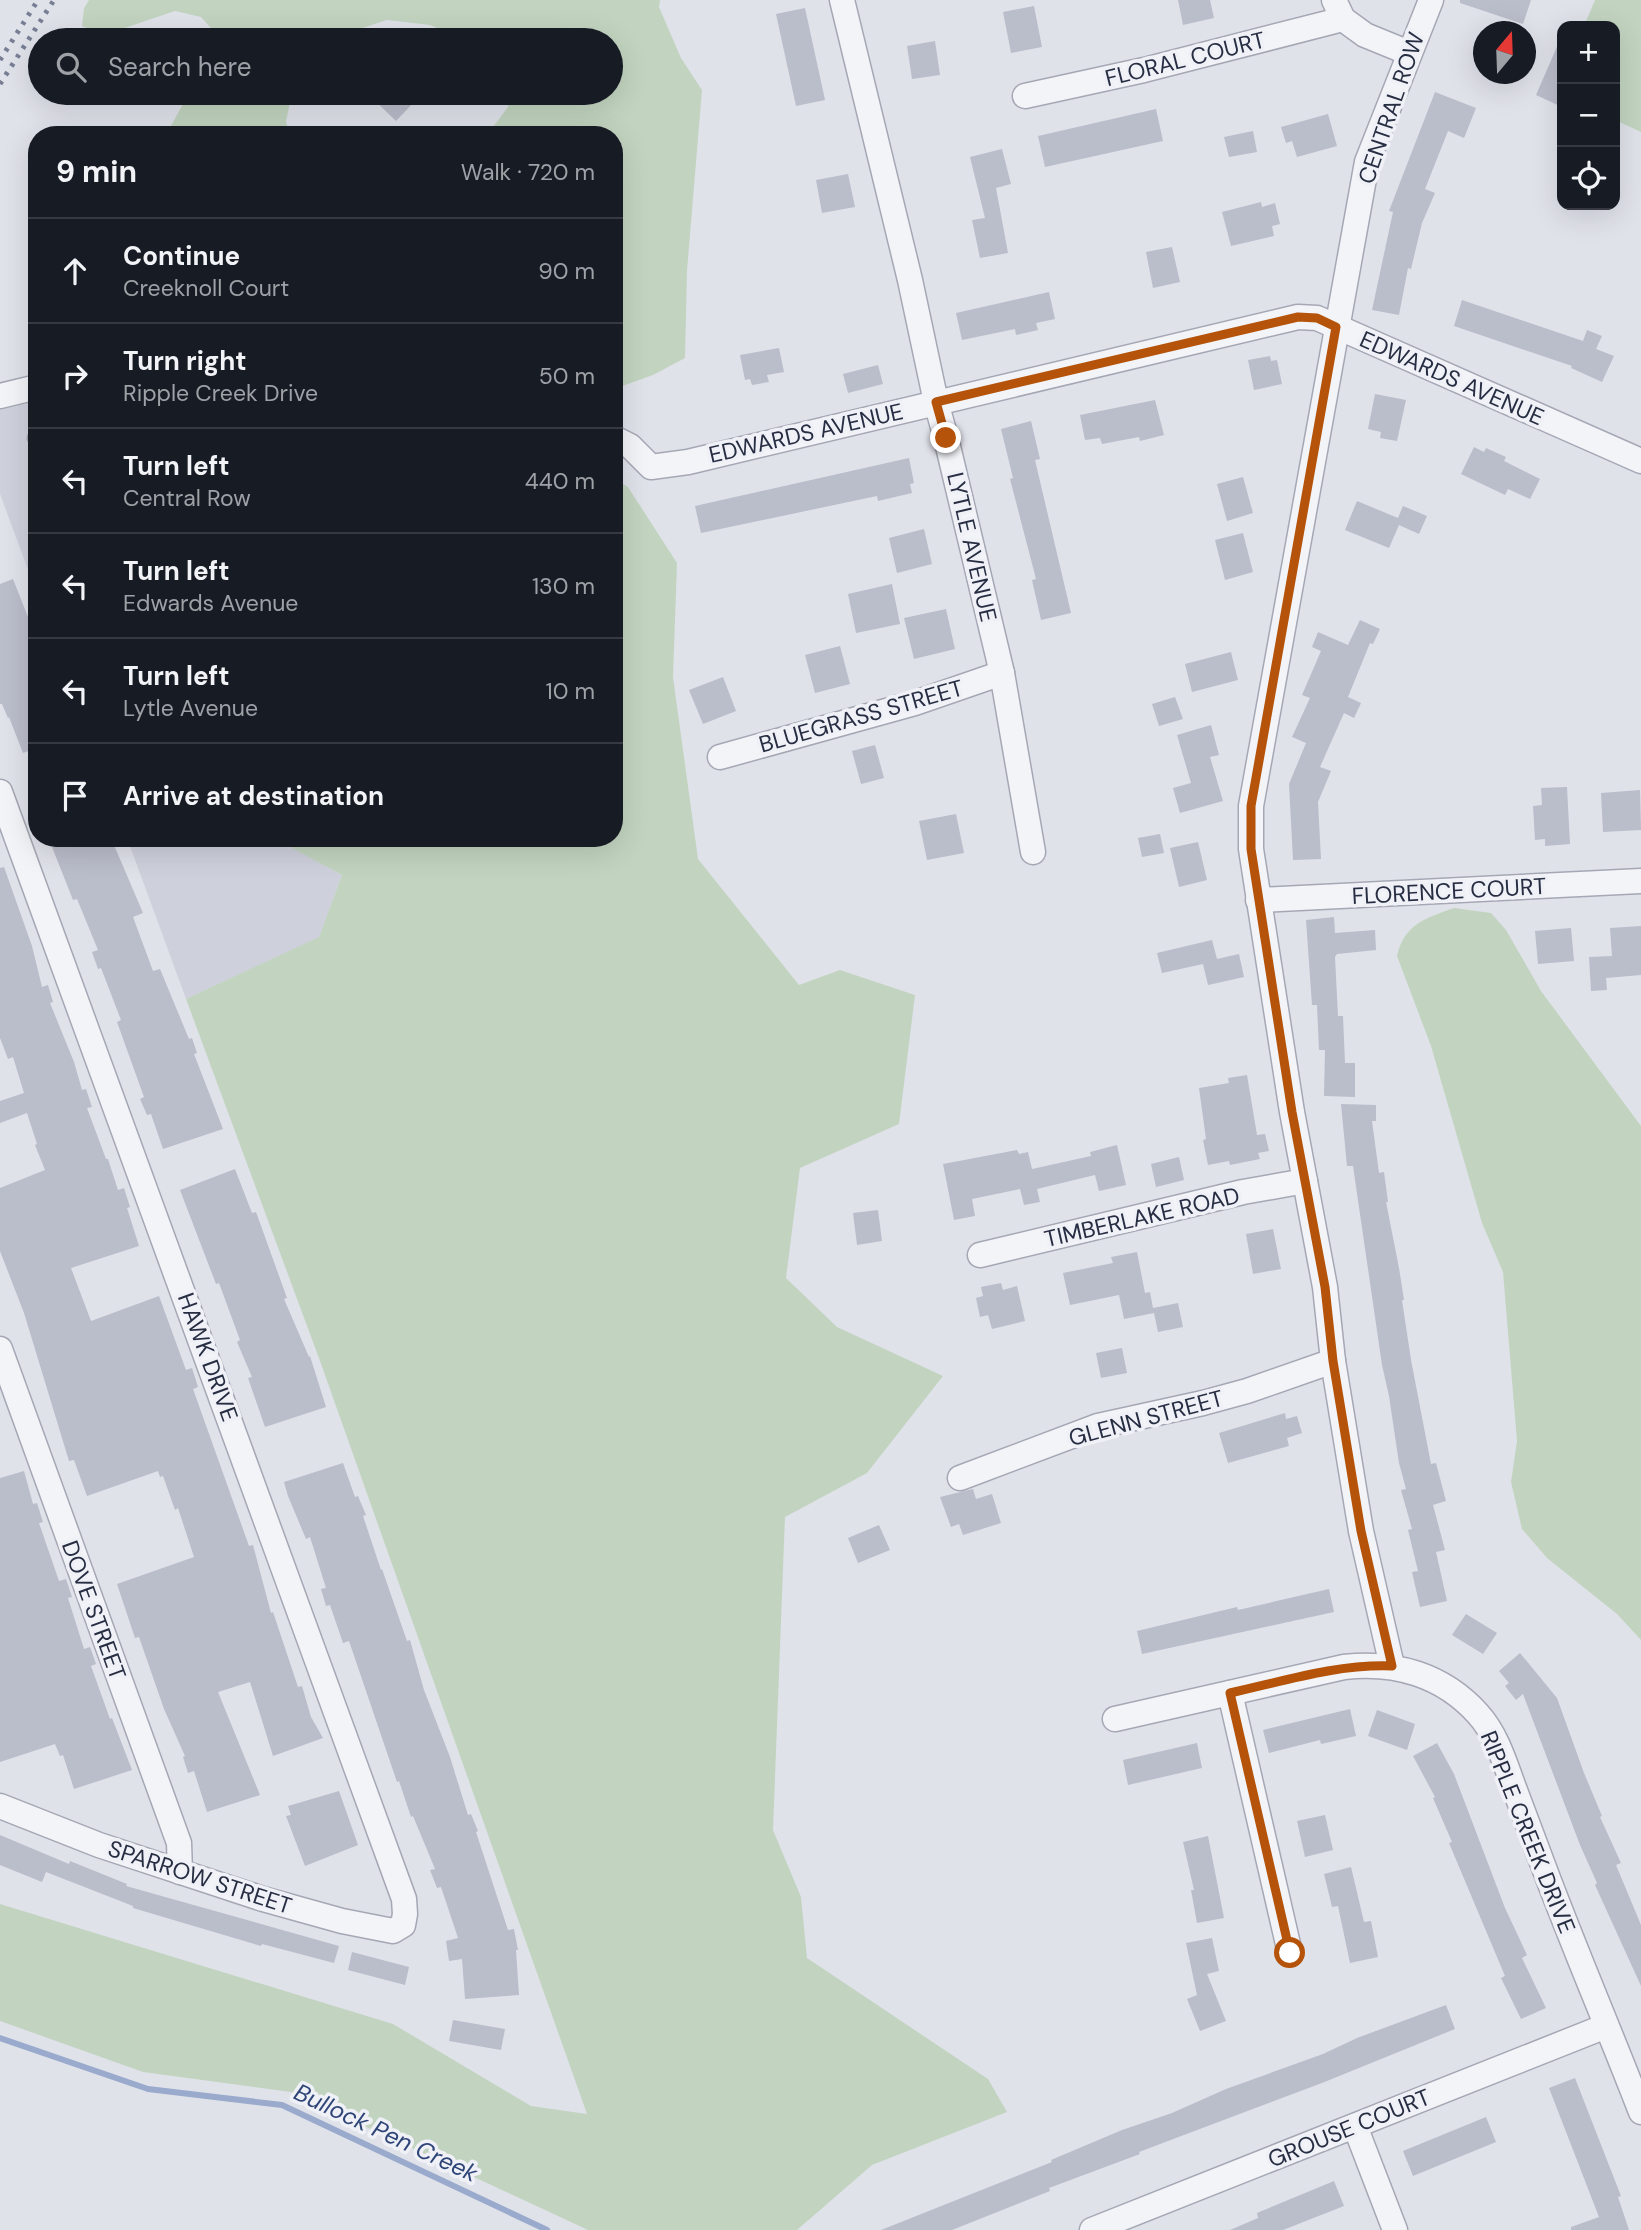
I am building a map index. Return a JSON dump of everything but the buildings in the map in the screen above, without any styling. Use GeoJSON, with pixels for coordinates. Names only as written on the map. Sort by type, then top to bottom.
{"type":"FeatureCollection","features":[{"type":"Feature","properties":{"kind":"street","name":"LYTLE AVENUE"},"geometry":{"type":"LineString","coordinates":[[842,0],[1002,673],[1033,852]]}},
{"type":"Feature","properties":{"kind":"street","name":"CENTRAL ROW"},"geometry":{"type":"LineString","coordinates":[[1392,1666],[1361,1531],[1333,1361],[1325,1287],[1258,900],[1251,849],[1251,806],[1367,162],[1431,0]]}},
{"type":"Feature","properties":{"kind":"street"},"geometry":{"type":"LineString","coordinates":[[1339,10],[1365,35],[1409,53]]}},
{"type":"Feature","properties":{"kind":"street","name":"FLORAL COURT"},"geometry":{"type":"LineString","coordinates":[[1025,96],[1144,70],[1339,10]]}},
{"type":"Feature","properties":{"kind":"street","name":"EDWARDS AVENUE"},"geometry":{"type":"LineString","coordinates":[[623,443],[630,446],[651,467],[688,461],[1298,317],[1317,318],[1641,461]]}},
{"type":"Feature","properties":{"kind":"street"},"geometry":{"type":"LineString","coordinates":[[0,396],[28,389]]}},
{"type":"Feature","properties":{"kind":"street","name":"BLUEGRASS STREET"},"geometry":{"type":"LineString","coordinates":[[720,757],[915,703],[1002,673]]}},
{"type":"Feature","properties":{"kind":"street","name":"HAWK DRIVE"},"geometry":{"type":"LineString","coordinates":[[0,792],[404,1899],[403,1925]]}},
{"type":"Feature","properties":{"kind":"street","name":"FLORENCE COURT"},"geometry":{"type":"LineString","coordinates":[[1258,900],[1641,881]]}},
{"type":"Feature","properties":{"kind":"street","name":"TIMBERLAKE ROAD"},"geometry":{"type":"LineString","coordinates":[[980,1255],[1243,1192],[1305,1181]]}},
{"type":"Feature","properties":{"kind":"street","name":"DOVE STREET"},"geometry":{"type":"LineString","coordinates":[[0,1349],[179,1843],[180,1872]]}},
{"type":"Feature","properties":{"kind":"street","name":"GLENN STREET"},"geometry":{"type":"LineString","coordinates":[[960,1478],[1098,1426],[1248,1391],[1333,1361]]}},
{"type":"Feature","properties":{"kind":"street","name":"RIPPLE CREEK DRIVE"},"geometry":{"type":"LineString","coordinates":[[1115,1719],[1363,1665],[1392,1666],[1417,1672],[1453,1691],[1478,1714],[1499,1746],[1641,2112]]}},
{"type":"Feature","properties":{"kind":"street"},"geometry":{"type":"LineString","coordinates":[[1230,1693],[1290,1953]]}},
{"type":"Feature","properties":{"kind":"street","name":"SPARROW STREET"},"geometry":{"type":"LineString","coordinates":[[0,1807],[99,1845],[263,1899],[342,1921],[393,1931],[403,1925]]}},
{"type":"Feature","properties":{"kind":"street","name":"GROUSE COURT"},"geometry":{"type":"LineString","coordinates":[[1092,2230],[1606,2026]]}},
{"type":"Feature","properties":{"kind":"street"},"geometry":{"type":"LineString","coordinates":[[1354,2126],[1395,2230]]}},
{"type":"Feature","properties":{"kind":"shaded area"},"geometry":{"type":"Polygon","coordinates":[[[28,389],[28,570],[0,494],[0,396],[28,389]]]}},
{"type":"Feature","properties":{"kind":"shaded area"},"geometry":{"type":"Polygon","coordinates":[[[130,847],[291,847],[342,875],[319,938],[186,999],[130,847]]]}},
{"type":"Feature","properties":{"kind":"green space"},"geometry":{"type":"Polygon","coordinates":[[[89,0],[660,0],[659,7],[681,58],[702,90],[687,271],[685,358],[653,375],[623,386],[623,126],[494,126],[508,105],[623,105],[623,28],[437,28],[387,20],[362,28],[211,28],[201,17],[175,11],[125,28],[87,28],[82,26],[84,8],[89,0]]]}},
{"type":"Feature","properties":{"kind":"green space"},"geometry":{"type":"Polygon","coordinates":[[[1595,0],[1641,0],[1641,132],[1620,122],[1620,21],[1586,21],[1595,0]]]}},
{"type":"Feature","properties":{"kind":"green space"},"geometry":{"type":"Polygon","coordinates":[[[182,105],[289,105],[287,126],[171,126],[182,105]]]}},
{"type":"Feature","properties":{"kind":"green space"},"geometry":{"type":"Polygon","coordinates":[[[623,484],[628,487],[677,563],[673,677],[698,859],[799,985],[840,970],[915,995],[899,1124],[800,1168],[786,1278],[837,1327],[943,1376],[867,1473],[785,1517],[773,1830],[801,1897],[807,1958],[988,2079],[1007,2112],[872,2165],[797,2230],[588,2230],[291,2092],[143,2072],[0,2021],[0,1904],[393,2024],[531,2106],[587,2114],[320,1361],[186,999],[319,937],[342,875],[290,847],[623,847],[623,484]]]}},
{"type":"Feature","properties":{"kind":"green space"},"geometry":{"type":"Polygon","coordinates":[[[1454,908],[1491,913],[1506,930],[1541,991],[1641,1126],[1641,1640],[1617,1614],[1547,1558],[1522,1529],[1511,1482],[1517,1441],[1503,1272],[1482,1223],[1431,1046],[1397,956],[1400,945],[1411,929],[1426,919],[1454,908]]]}},
{"type":"Feature","properties":{"kind":"waterway","name":"Bullock Pen Creek"},"geometry":{"type":"LineString","coordinates":[[0,2038],[148,2089],[282,2105],[547,2230]]}},
{"type":"Feature","properties":{"kind":"railway"},"geometry":{"type":"LineString","coordinates":[[0,60],[38,0]]}},
{"type":"Feature","properties":{"kind":"railway"},"geometry":{"type":"LineString","coordinates":[[36,28],[54,0]]}},
{"type":"Feature","properties":{"kind":"railway"},"geometry":{"type":"LineString","coordinates":[[0,84],[28,40]]}},
{"type":"Feature","properties":{"kind":"route"},"geometry":{"type":"LineString","coordinates":[[946,438],[936,402],[1298,317],[1317,318],[1336,327],[1251,806],[1251,849],[1292,1112],[1325,1287],[1333,1361],[1361,1531],[1392,1666],[1344,1667],[1230,1693],[1290,1953]]}}]}
